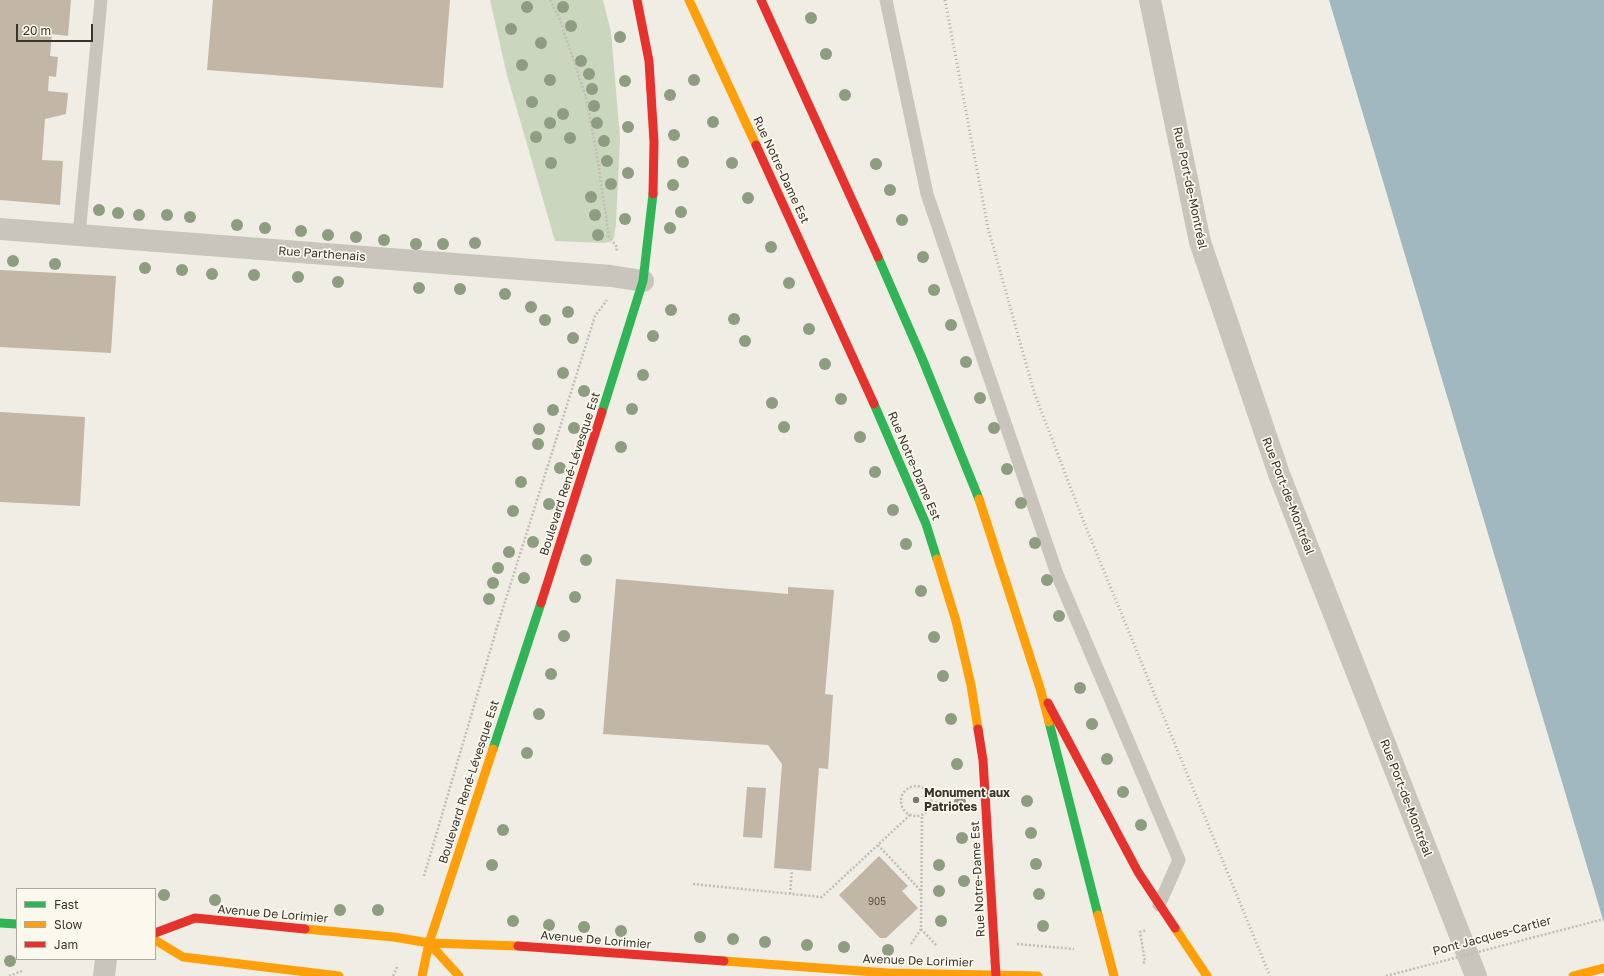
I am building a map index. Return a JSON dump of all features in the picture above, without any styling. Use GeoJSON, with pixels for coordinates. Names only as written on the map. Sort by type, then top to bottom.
{"type":"FeatureCollection","features":[{"type":"Feature","properties":{"kind":"main road","name":"Boulevard René-Lévesque Est"},"geometry":{"type":"LineString","coordinates":[[422,976],[429,943],[572,510],[643,281],[654,186],[654,142],[649,62],[637,0]]}},
{"type":"Feature","properties":{"kind":"main road","name":"Rue Notre-Dame Est"},"geometry":{"type":"LineString","coordinates":[[689,0],[849,347],[926,524],[956,621],[972,692],[983,760],[996,976]]}},
{"type":"Feature","properties":{"kind":"main road"},"geometry":{"type":"LineString","coordinates":[[761,0],[876,252],[922,358],[982,507],[1040,688],[1114,976]]}},
{"type":"Feature","properties":{"kind":"main road"},"geometry":{"type":"LineString","coordinates":[[1040,688],[1138,872],[1207,976]]}},
{"type":"Feature","properties":{"kind":"main road","name":"Avenue De Lorimier"},"geometry":{"type":"LineString","coordinates":[[156,933],[195,918],[394,937],[429,943],[494,944],[888,973],[1038,976]]}},
{"type":"Feature","properties":{"kind":"main road"},"geometry":{"type":"LineString","coordinates":[[0,923],[16,924]]}},
{"type":"Feature","properties":{"kind":"main road"},"geometry":{"type":"LineString","coordinates":[[156,941],[183,957],[340,976]]}},
{"type":"Feature","properties":{"kind":"main road"},"geometry":{"type":"LineString","coordinates":[[429,943],[459,976]]}},
{"type":"Feature","properties":{"kind":"main road"},"geometry":{"type":"LineString","coordinates":[[1573,976],[1604,968]]}},
{"type":"Feature","properties":{"kind":"street","name":"Rue Port-de-Montréal"},"geometry":{"type":"LineString","coordinates":[[1150,0],[1203,250],[1279,474],[1476,976]]}},
{"type":"Feature","properties":{"kind":"street","name":"Rue Parthenais"},"geometry":{"type":"LineString","coordinates":[[0,229],[611,276],[643,281]]}},
{"type":"Feature","properties":{"kind":"street"},"geometry":{"type":"LineString","coordinates":[[104,976],[106,960]]}},
{"type":"Feature","properties":{"kind":"lane"},"geometry":{"type":"LineString","coordinates":[[79,235],[100,0]]}},
{"type":"Feature","properties":{"kind":"lane"},"geometry":{"type":"LineString","coordinates":[[886,0],[927,194],[1057,574],[1179,860],[1159,905]]}},
{"type":"Feature","properties":{"kind":"path"},"geometry":{"type":"LineString","coordinates":[[550,0],[560,20],[586,97],[610,237],[617,247]]}},
{"type":"Feature","properties":{"kind":"path"},"geometry":{"type":"LineString","coordinates":[[422,882],[498,624],[592,324],[595,316],[605,303]]}},
{"type":"Feature","properties":{"kind":"path"},"geometry":{"type":"LineString","coordinates":[[915,786],[925,788],[931,796],[931,802],[928,810],[922,815],[910,815],[903,808],[901,798],[910,787],[915,786]]}},
{"type":"Feature","properties":{"kind":"path"},"geometry":{"type":"LineString","coordinates":[[931,802],[958,806]]}},
{"type":"Feature","properties":{"kind":"path"},"geometry":{"type":"LineString","coordinates":[[694,884],[822,897],[910,815]]}},
{"type":"Feature","properties":{"kind":"path"},"geometry":{"type":"LineString","coordinates":[[911,944],[921,929],[922,815]]}},
{"type":"Feature","properties":{"kind":"path"},"geometry":{"type":"LineString","coordinates":[[878,845],[921,891]]}},
{"type":"Feature","properties":{"kind":"path"},"geometry":{"type":"LineString","coordinates":[[790,894],[792,870]]}},
{"type":"Feature","properties":{"kind":"path","name":"Pont Jacques-Cartier"},"geometry":{"type":"LineString","coordinates":[[1386,976],[1604,919]]}},
{"type":"Feature","properties":{"kind":"path"},"geometry":{"type":"LineString","coordinates":[[921,929],[937,946]]}},
{"type":"Feature","properties":{"kind":"path"},"geometry":{"type":"LineString","coordinates":[[1140,932],[1145,962],[1143,963]]}},
{"type":"Feature","properties":{"kind":"path"},"geometry":{"type":"LineString","coordinates":[[1017,944],[1074,949]]}},
{"type":"Feature","properties":{"kind":"path"},"geometry":{"type":"LineString","coordinates":[[9,976],[22,971]]}},
{"type":"Feature","properties":{"kind":"green space"},"geometry":{"type":"Polygon","coordinates":[[[490,0],[603,0],[611,32],[620,138],[616,224],[614,238],[610,242],[555,241],[507,75],[490,0]]]}},
{"type":"Feature","properties":{"kind":"water"},"geometry":{"type":"Polygon","coordinates":[[[1329,0],[1604,0],[1604,923],[1329,0]]]}},
{"type":"Feature","properties":{"kind":"building"},"geometry":{"type":"Polygon","coordinates":[[[0,0],[71,0],[68,36],[52,34],[50,56],[58,57],[56,77],[49,76],[48,91],[68,93],[66,114],[45,119],[42,160],[63,161],[60,205],[0,200],[0,0]]]}},
{"type":"Feature","properties":{"kind":"building"},"geometry":{"type":"Polygon","coordinates":[[[213,0],[450,0],[443,88],[207,70],[213,0]]]}},
{"type":"Feature","properties":{"kind":"building"},"geometry":{"type":"Polygon","coordinates":[[[0,270],[116,276],[111,353],[0,347],[0,270]]]}},
{"type":"Feature","properties":{"kind":"building"},"geometry":{"type":"Polygon","coordinates":[[[0,412],[85,417],[80,506],[0,502],[0,412]]]}},
{"type":"Feature","properties":{"kind":"building"},"geometry":{"type":"Polygon","coordinates":[[[616,579],[788,594],[788,587],[834,590],[825,694],[833,695],[828,769],[819,768],[811,871],[774,868],[782,764],[768,745],[603,734],[616,579]]]}},
{"type":"Feature","properties":{"kind":"building"},"geometry":{"type":"Polygon","coordinates":[[[747,787],[766,788],[762,838],[743,837],[747,787]]]}},
{"type":"Feature","properties":{"kind":"building"},"geometry":{"type":"Polygon","coordinates":[[[879,856],[908,886],[902,891],[918,908],[886,938],[880,938],[839,895],[879,856]]]}},
{"type":"Feature","properties":{"kind":"railway"},"geometry":{"type":"LineString","coordinates":[[945,0],[988,228],[1034,392],[1083,520],[1270,976]]}},
{"type":"Feature","properties":{"kind":"traffic: fast"},"geometry":{"type":"LineString","coordinates":[[602,412],[643,281],[653,194]]}},
{"type":"Feature","properties":{"kind":"traffic: fast"},"geometry":{"type":"LineString","coordinates":[[878,257],[922,358],[979,499]]}},
{"type":"Feature","properties":{"kind":"traffic: fast"},"geometry":{"type":"LineString","coordinates":[[874,404],[926,524],[937,559]]}},
{"type":"Feature","properties":{"kind":"traffic: fast"},"geometry":{"type":"LineString","coordinates":[[493,749],[541,603]]}},
{"type":"Feature","properties":{"kind":"traffic: fast"},"geometry":{"type":"LineString","coordinates":[[1049,722],[1098,915]]}},
{"type":"Feature","properties":{"kind":"traffic: fast"},"geometry":{"type":"LineString","coordinates":[[0,923],[16,924]]}},
{"type":"Feature","properties":{"kind":"traffic: slow"},"geometry":{"type":"LineString","coordinates":[[689,0],[756,145]]}},
{"type":"Feature","properties":{"kind":"traffic: slow"},"geometry":{"type":"LineString","coordinates":[[979,499],[1040,688],[1049,722]]}},
{"type":"Feature","properties":{"kind":"traffic: slow"},"geometry":{"type":"LineString","coordinates":[[937,559],[956,621],[971,685],[978,729]]}},
{"type":"Feature","properties":{"kind":"traffic: slow"},"geometry":{"type":"LineString","coordinates":[[422,976],[429,943],[493,749]]}},
{"type":"Feature","properties":{"kind":"traffic: slow"},"geometry":{"type":"LineString","coordinates":[[1098,915],[1114,976]]}},
{"type":"Feature","properties":{"kind":"traffic: slow"},"geometry":{"type":"LineString","coordinates":[[1175,928],[1207,976]]}},
{"type":"Feature","properties":{"kind":"traffic: slow"},"geometry":{"type":"LineString","coordinates":[[305,929],[394,937],[429,943],[518,946]]}},
{"type":"Feature","properties":{"kind":"traffic: slow"},"geometry":{"type":"LineString","coordinates":[[156,941],[183,957],[339,976]]}},
{"type":"Feature","properties":{"kind":"traffic: slow"},"geometry":{"type":"LineString","coordinates":[[429,943],[459,976]]}},
{"type":"Feature","properties":{"kind":"traffic: slow"},"geometry":{"type":"LineString","coordinates":[[724,961],[888,973],[1038,976]]}},
{"type":"Feature","properties":{"kind":"traffic: slow"},"geometry":{"type":"LineString","coordinates":[[1573,976],[1604,968]]}},
{"type":"Feature","properties":{"kind":"traffic: jam"},"geometry":{"type":"LineString","coordinates":[[637,0],[649,61],[654,142],[653,194]]}},
{"type":"Feature","properties":{"kind":"traffic: jam"},"geometry":{"type":"LineString","coordinates":[[761,0],[878,257]]}},
{"type":"Feature","properties":{"kind":"traffic: jam"},"geometry":{"type":"LineString","coordinates":[[756,145],[874,404]]}},
{"type":"Feature","properties":{"kind":"traffic: jam"},"geometry":{"type":"LineString","coordinates":[[541,603],[602,412]]}},
{"type":"Feature","properties":{"kind":"traffic: jam"},"geometry":{"type":"LineString","coordinates":[[1048,703],[1138,872],[1175,928]]}},
{"type":"Feature","properties":{"kind":"traffic: jam"},"geometry":{"type":"LineString","coordinates":[[978,729],[983,760],[996,976]]}},
{"type":"Feature","properties":{"kind":"traffic: jam"},"geometry":{"type":"LineString","coordinates":[[156,933],[195,918],[305,929]]}},
{"type":"Feature","properties":{"kind":"traffic: jam"},"geometry":{"type":"LineString","coordinates":[[518,946],[724,961]]}},
{"type":"Feature","properties":{"kind":"place","name":"Monument aux Patriotes"},"geometry":{"type":"Point","coordinates":[916,800]}}]}
